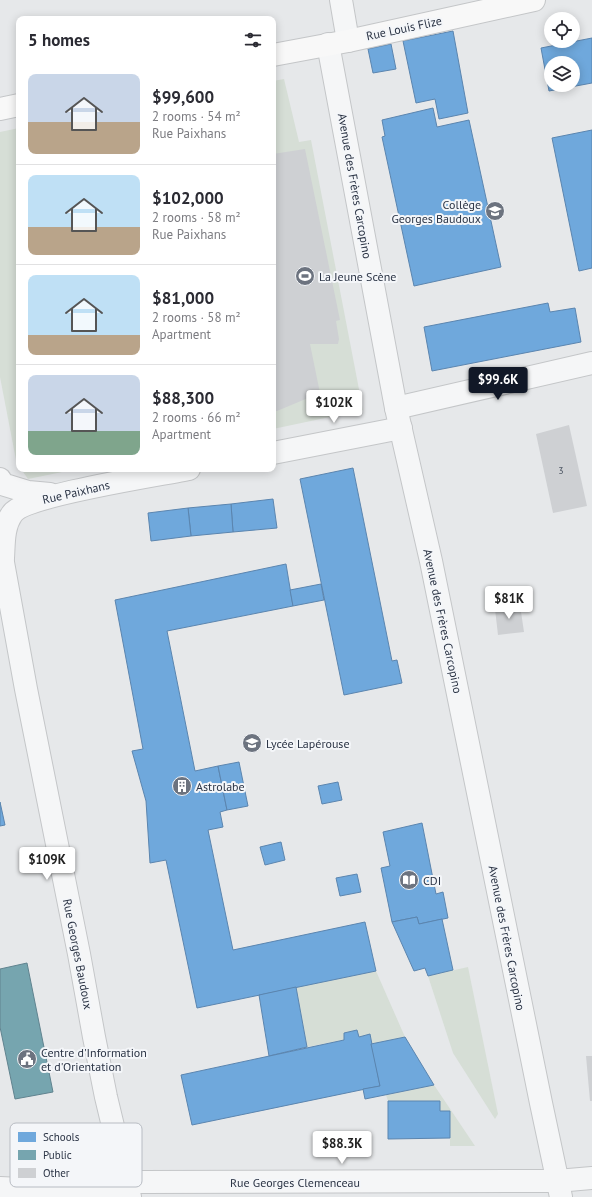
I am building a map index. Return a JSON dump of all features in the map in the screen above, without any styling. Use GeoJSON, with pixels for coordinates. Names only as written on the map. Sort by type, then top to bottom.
{"type":"FeatureCollection","features":[{"type":"Feature","properties":{"kind":"street","name":"Avenue des Frères Carcopino"},"geometry":{"type":"LineString","coordinates":[[341,0],[338,42],[398,418],[431,562],[559,1189]]}},
{"type":"Feature","properties":{"kind":"street","name":"Rue Louis Flize"},"geometry":{"type":"LineString","coordinates":[[276,54],[534,0]]}},
{"type":"Feature","properties":{"kind":"street"},"geometry":{"type":"LineString","coordinates":[[0,109],[16,106]]}},
{"type":"Feature","properties":{"kind":"street"},"geometry":{"type":"LineString","coordinates":[[276,452],[592,363]]}},
{"type":"Feature","properties":{"kind":"street","name":"Rue Paixhans"},"geometry":{"type":"LineString","coordinates":[[1,552],[4,531],[13,513],[29,504],[55,495],[174,472]]}},
{"type":"Feature","properties":{"kind":"street"},"geometry":{"type":"LineString","coordinates":[[0,479],[2,484],[28,492],[55,495]]}},
{"type":"Feature","properties":{"kind":"street","name":"Rue Georges Baudoux"},"geometry":{"type":"LineString","coordinates":[[1,552],[94,1038],[112,1123]]}},
{"type":"Feature","properties":{"kind":"street","name":"Rue Georges Clemenceau"},"geometry":{"type":"LineString","coordinates":[[0,1188],[84,1192],[116,1187],[129,1190],[559,1189],[592,1178]]}},
{"type":"Feature","properties":{"kind":"shaded area","name":"La Jeune Scène"},"geometry":{"type":"Polygon","coordinates":[[[284,79],[299,142],[311,140],[363,410],[276,428],[276,80],[284,79]]]}},
{"type":"Feature","properties":{"kind":"shaded area"},"geometry":{"type":"Polygon","coordinates":[[[16,129],[16,460],[0,377],[0,132],[16,129]]]}},
{"type":"Feature","properties":{"kind":"shaded area"},"geometry":{"type":"Polygon","coordinates":[[[23,472],[62,472],[28,479],[23,472]]]}},
{"type":"Feature","properties":{"kind":"shaded area"},"geometry":{"type":"Polygon","coordinates":[[[468,967],[498,1114],[495,1119],[453,1053],[428,976],[468,967]]]}},
{"type":"Feature","properties":{"kind":"shaded area"},"geometry":{"type":"Polygon","coordinates":[[[376,971],[405,1037],[371,1044],[370,1035],[359,1037],[357,1030],[344,1033],[344,1040],[307,1047],[296,987],[376,971]]]}},
{"type":"Feature","properties":{"kind":"shaded area"},"geometry":{"type":"Polygon","coordinates":[[[434,1085],[475,1146],[450,1146],[450,1111],[440,1111],[440,1101],[388,1101],[386,1095],[434,1085]]]}},
{"type":"Feature","properties":{"kind":"building: Schools"},"geometry":{"type":"Polygon","coordinates":[[[453,31],[468,113],[439,119],[435,99],[416,103],[403,41],[453,31]]]}},
{"type":"Feature","properties":{"kind":"building: Schools"},"geometry":{"type":"Polygon","coordinates":[[[592,38],[592,83],[580,85],[580,56],[544,56],[544,64],[541,48],[580,48],[580,40],[592,38]]]}},
{"type":"Feature","properties":{"kind":"building: Schools"},"geometry":{"type":"Polygon","coordinates":[[[391,44],[396,69],[373,73],[368,49],[391,44]]]}},
{"type":"Feature","properties":{"kind":"building: Schools"},"geometry":{"type":"Polygon","coordinates":[[[433,108],[437,127],[469,120],[501,267],[414,286],[382,137],[385,136],[382,120],[433,108]]]}},
{"type":"Feature","properties":{"kind":"building: Schools"},"geometry":{"type":"Polygon","coordinates":[[[592,130],[592,268],[579,271],[552,138],[592,130]]]}},
{"type":"Feature","properties":{"kind":"building: Schools"},"geometry":{"type":"Polygon","coordinates":[[[548,303],[550,312],[575,308],[581,342],[432,371],[424,327],[548,303]]]}},
{"type":"Feature","properties":{"kind":"building: Schools"},"geometry":{"type":"Polygon","coordinates":[[[353,468],[392,661],[397,660],[402,683],[344,695],[300,479],[353,468]]]}},
{"type":"Feature","properties":{"kind":"building: Schools"},"geometry":{"type":"Polygon","coordinates":[[[273,499],[277,528],[233,532],[231,504],[273,499]]]}},
{"type":"Feature","properties":{"kind":"building: Schools"},"geometry":{"type":"Polygon","coordinates":[[[231,504],[233,532],[191,536],[188,508],[231,504]]]}},
{"type":"Feature","properties":{"kind":"building: Schools"},"geometry":{"type":"Polygon","coordinates":[[[188,508],[191,536],[151,541],[148,513],[188,508]]]}},
{"type":"Feature","properties":{"kind":"building: Schools","name":"Astrolabe"},"geometry":{"type":"Polygon","coordinates":[[[286,564],[293,606],[167,631],[195,771],[218,766],[227,810],[220,812],[223,827],[208,830],[233,950],[365,922],[376,971],[197,1008],[166,860],[150,863],[146,801],[132,751],[143,749],[115,600],[286,564]]]}},
{"type":"Feature","properties":{"kind":"building: Schools"},"geometry":{"type":"Polygon","coordinates":[[[321,584],[324,600],[293,606],[290,590],[321,584]]]}},
{"type":"Feature","properties":{"kind":"building: Schools"},"geometry":{"type":"Polygon","coordinates":[[[239,762],[248,806],[227,810],[218,766],[239,762]]]}},
{"type":"Feature","properties":{"kind":"building: Schools"},"geometry":{"type":"Polygon","coordinates":[[[338,782],[342,800],[322,804],[318,786],[338,782]]]}},
{"type":"Feature","properties":{"kind":"building: Schools"},"geometry":{"type":"Polygon","coordinates":[[[0,802],[5,825],[0,826],[0,802]]]}},
{"type":"Feature","properties":{"kind":"building: Schools","name":"CDI"},"geometry":{"type":"Polygon","coordinates":[[[422,823],[436,894],[443,892],[448,918],[419,924],[417,917],[392,922],[381,868],[390,866],[383,832],[422,823]]]}},
{"type":"Feature","properties":{"kind":"building: Schools"},"geometry":{"type":"Polygon","coordinates":[[[281,842],[285,860],[265,865],[260,847],[281,842]]]}},
{"type":"Feature","properties":{"kind":"building: Schools"},"geometry":{"type":"Polygon","coordinates":[[[357,874],[361,892],[340,896],[336,878],[357,874]]]}},
{"type":"Feature","properties":{"kind":"building: Schools"},"geometry":{"type":"Polygon","coordinates":[[[417,917],[419,924],[442,919],[453,970],[428,976],[425,968],[414,971],[392,922],[417,917]]]}},
{"type":"Feature","properties":{"kind":"building: Schools"},"geometry":{"type":"Polygon","coordinates":[[[296,987],[307,1047],[269,1056],[259,995],[296,987]]]}},
{"type":"Feature","properties":{"kind":"building: Schools"},"geometry":{"type":"Polygon","coordinates":[[[357,1030],[359,1037],[370,1034],[380,1086],[192,1125],[181,1075],[344,1040],[344,1033],[357,1030]]]}},
{"type":"Feature","properties":{"kind":"building: Schools"},"geometry":{"type":"Polygon","coordinates":[[[405,1037],[434,1085],[365,1099],[363,1089],[380,1086],[371,1044],[405,1037]]]}},
{"type":"Feature","properties":{"kind":"building: Schools"},"geometry":{"type":"Polygon","coordinates":[[[388,1101],[440,1101],[440,1111],[450,1111],[450,1138],[388,1139],[388,1101]]]}},
{"type":"Feature","properties":{"kind":"building: Public","name":"Centre d'Information et d'Orientation"},"geometry":{"type":"Polygon","coordinates":[[[27,963],[53,1092],[15,1099],[0,1027],[0,969],[27,963]]]}},
{"type":"Feature","properties":{"kind":"building: Other","name":"La Jeune Scène"},"geometry":{"type":"Polygon","coordinates":[[[305,149],[340,320],[336,321],[339,339],[338,344],[310,344],[320,393],[277,411],[276,411],[276,154],[305,149]]]}},
{"type":"Feature","properties":{"kind":"building: Other"},"geometry":{"type":"Polygon","coordinates":[[[569,425],[587,506],[553,513],[536,434],[569,425]]]}},
{"type":"Feature","properties":{"kind":"building: Other"},"geometry":{"type":"Polygon","coordinates":[[[520,605],[524,632],[498,635],[495,609],[520,605]]]}},
{"type":"Feature","properties":{"kind":"building: Other"},"geometry":{"type":"Polygon","coordinates":[[[586,1056],[592,1056],[592,1101],[590,1101],[586,1056]]]}},
{"type":"Feature","properties":{"kind":"place","name":"Collège Georges Baudoux"},"geometry":{"type":"Point","coordinates":[495,211]}},
{"type":"Feature","properties":{"kind":"place","name":"La Jeune Scène"},"geometry":{"type":"Point","coordinates":[305,276]}},
{"type":"Feature","properties":{"kind":"place","name":"Lycée Lapérouse"},"geometry":{"type":"Point","coordinates":[252,743]}},
{"type":"Feature","properties":{"kind":"place","name":"Astrolabe"},"geometry":{"type":"Point","coordinates":[182,786]}},
{"type":"Feature","properties":{"kind":"place","name":"CDI"},"geometry":{"type":"Point","coordinates":[409,880]}},
{"type":"Feature","properties":{"kind":"place","name":"Centre d'Information et d'Orientation"},"geometry":{"type":"Point","coordinates":[27,1059]}}]}
